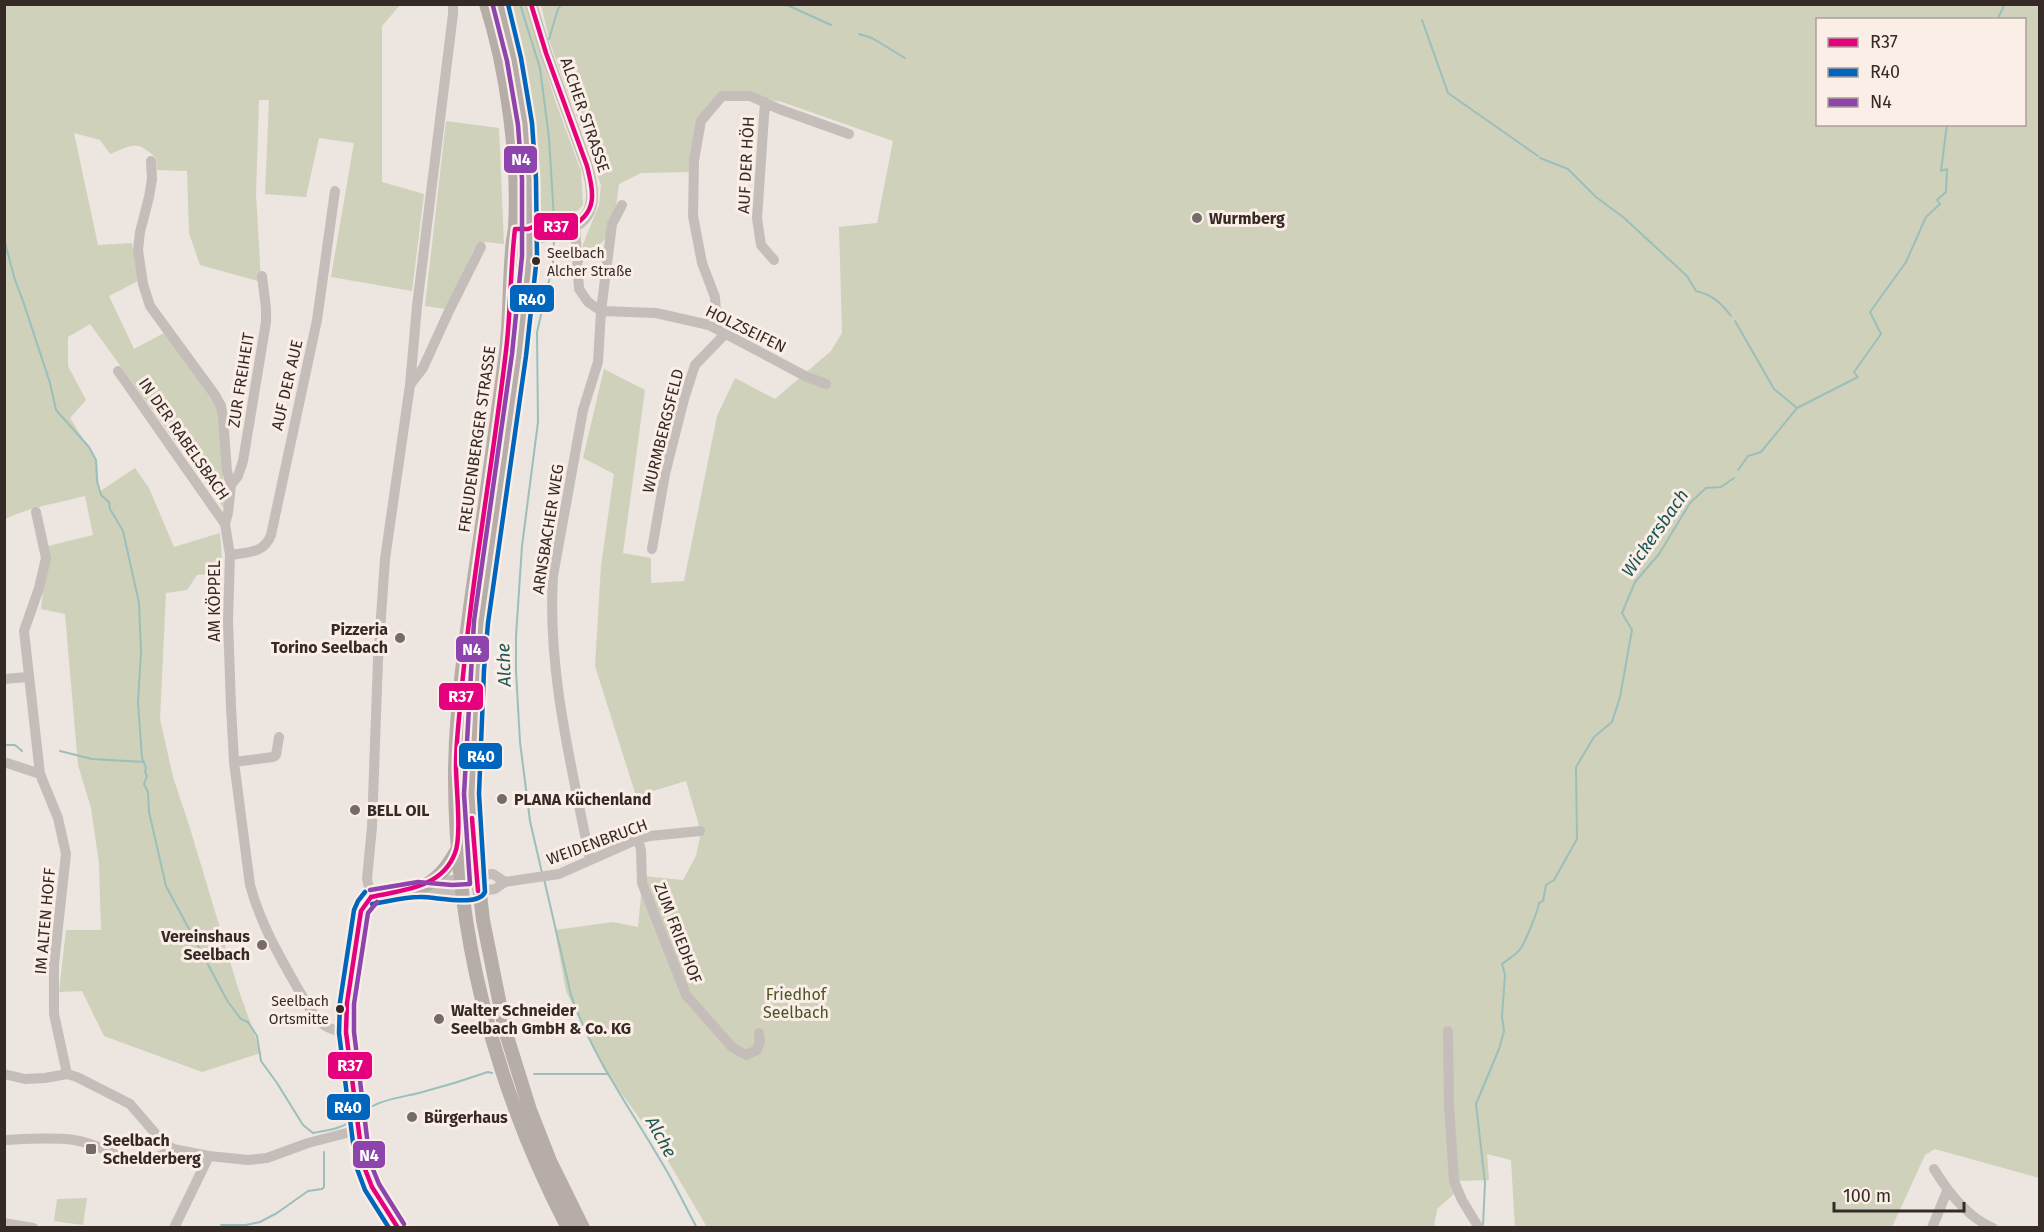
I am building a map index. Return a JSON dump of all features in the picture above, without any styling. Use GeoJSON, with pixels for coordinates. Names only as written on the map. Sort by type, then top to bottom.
{"type":"FeatureCollection","features":[{"type":"Feature","properties":{"kind":"main road","name":"FREUDENBERGER STRASSE"},"geometry":{"type":"LineString","coordinates":[[486,4],[495,36],[508,106],[522,229],[530,256],[481,622],[477,670],[471,794],[478,891],[487,943],[514,1061],[550,1161],[583,1227]]}},
{"type":"Feature","properties":{"kind":"main road","name":"FREUDENBERGER STRASSE"},"geometry":{"type":"LineString","coordinates":[[500,4],[514,59],[525,124],[529,179],[522,229],[512,251],[510,319],[469,620],[455,768],[457,850],[460,886],[478,986],[493,1045],[538,1166],[568,1227]]}},
{"type":"Feature","properties":{"kind":"main road"},"geometry":{"type":"LineString","coordinates":[[424,886],[448,867],[457,850]]}},
{"type":"Feature","properties":{"kind":"main road"},"geometry":{"type":"LineString","coordinates":[[460,886],[477,875]]}},
{"type":"Feature","properties":{"kind":"main road"},"geometry":{"type":"LineString","coordinates":[[460,886],[478,891]]}},
{"type":"Feature","properties":{"kind":"street"},"geometry":{"type":"LineString","coordinates":[[372,897],[367,879],[372,827],[380,614],[385,559],[410,385],[417,306],[453,4]]}},
{"type":"Feature","properties":{"kind":"street","name":"ALCHER STRASSE"},"geometry":{"type":"LineString","coordinates":[[531,4],[591,181],[593,202],[586,216],[568,228]]}},
{"type":"Feature","properties":{"kind":"street","name":"AUF DER HÖH"},"geometry":{"type":"LineString","coordinates":[[709,325],[716,313],[715,297],[702,263],[693,216],[694,160],[701,121],[722,96],[750,96],[849,134]]}},
{"type":"Feature","properties":{"kind":"street","name":"AUF DER HÖH"},"geometry":{"type":"LineString","coordinates":[[765,102],[757,218],[761,245],[774,261]]}},
{"type":"Feature","properties":{"kind":"street","name":"AM KÖPPEL"},"geometry":{"type":"LineString","coordinates":[[151,162],[152,179],[138,250],[143,284],[150,306],[176,344],[202,375],[221,406],[227,471],[231,485],[225,524],[230,555],[228,621],[234,762],[250,885],[261,918],[282,961],[316,1017],[333,1030],[346,1032]]}},
{"type":"Feature","properties":{"kind":"street","name":"AUF DER AUE"},"geometry":{"type":"LineString","coordinates":[[230,555],[262,549],[268,543],[271,535],[317,320],[335,191]]}},
{"type":"Feature","properties":{"kind":"street","name":"ARNSBACHER WEG"},"geometry":{"type":"LineString","coordinates":[[590,860],[554,662],[553,576],[583,410],[598,362],[601,311],[612,224],[622,205]]}},
{"type":"Feature","properties":{"kind":"street"},"geometry":{"type":"LineString","coordinates":[[522,229],[541,237],[546,231],[568,228],[579,289],[588,302],[601,311]]}},
{"type":"Feature","properties":{"kind":"street"},"geometry":{"type":"LineString","coordinates":[[410,385],[423,368],[481,247]]}},
{"type":"Feature","properties":{"kind":"street","name":"ZUR FREIHEIT"},"geometry":{"type":"LineString","coordinates":[[231,485],[238,476],[243,460],[262,352],[266,308],[262,276]]}},
{"type":"Feature","properties":{"kind":"street","name":"HOLZSEIFEN"},"geometry":{"type":"LineString","coordinates":[[601,311],[656,313],[709,325],[826,384]]}},
{"type":"Feature","properties":{"kind":"street","name":"WURMBERGSFELD"},"geometry":{"type":"LineString","coordinates":[[652,549],[665,474],[695,365],[726,333]]}},
{"type":"Feature","properties":{"kind":"street","name":"IN DER RABELSBACH"},"geometry":{"type":"LineString","coordinates":[[118,371],[225,524]]}},
{"type":"Feature","properties":{"kind":"street","name":"IM ALTEN HOFF"},"geometry":{"type":"LineString","coordinates":[[36,512],[46,558],[39,588],[24,631],[40,774],[58,818],[66,854],[54,964],[54,1014],[67,1074]]}},
{"type":"Feature","properties":{"kind":"street"},"geometry":{"type":"LineString","coordinates":[[4,679],[28,677]]}},
{"type":"Feature","properties":{"kind":"street"},"geometry":{"type":"LineString","coordinates":[[234,762],[273,757],[276,755],[279,736]]}},
{"type":"Feature","properties":{"kind":"street"},"geometry":{"type":"LineString","coordinates":[[4,762],[40,774]]}},
{"type":"Feature","properties":{"kind":"street","name":"WEIDENBRUCH"},"geometry":{"type":"LineString","coordinates":[[478,891],[495,889],[505,882],[543,877],[569,870],[638,839],[700,831]]}},
{"type":"Feature","properties":{"kind":"street","name":"ZUM FRIEDHOF"},"geometry":{"type":"LineString","coordinates":[[638,839],[641,850],[642,883],[686,995],[720,1035],[741,1053],[746,1054],[757,1050],[760,1041],[759,1033]]}},
{"type":"Feature","properties":{"kind":"street","name":"WEIDENBRUCH"},"geometry":{"type":"LineString","coordinates":[[477,875],[493,874],[505,882]]}},
{"type":"Feature","properties":{"kind":"street"},"geometry":{"type":"LineString","coordinates":[[398,1227],[369,1180],[363,1164],[346,1032],[347,1003],[362,911],[364,904],[372,897],[424,886],[452,893],[460,886]]}},
{"type":"Feature","properties":{"kind":"street"},"geometry":{"type":"LineString","coordinates":[[1448,1031],[1449,1105],[1454,1181],[1462,1200],[1479,1227]]}},
{"type":"Feature","properties":{"kind":"street"},"geometry":{"type":"LineString","coordinates":[[4,1074],[25,1079],[67,1074],[77,1077],[130,1104],[161,1140],[173,1149],[209,1156],[248,1160],[267,1158],[330,1136],[358,1130]]}},
{"type":"Feature","properties":{"kind":"street"},"geometry":{"type":"LineString","coordinates":[[4,1140],[76,1140],[130,1161],[156,1158],[173,1149]]}},
{"type":"Feature","properties":{"kind":"street"},"geometry":{"type":"LineString","coordinates":[[174,1227],[209,1156]]}},
{"type":"Feature","properties":{"kind":"street"},"geometry":{"type":"LineString","coordinates":[[1934,1169],[1947,1191],[1980,1222],[1993,1227]]}},
{"type":"Feature","properties":{"kind":"street"},"geometry":{"type":"LineString","coordinates":[[1932,1227],[1947,1191]]}},
{"type":"Feature","properties":{"kind":"street"},"geometry":{"type":"LineString","coordinates":[[4,1223],[33,1227]]}},
{"type":"Feature","properties":{"kind":"green space"},"geometry":{"type":"Polygon","coordinates":[[[4,5],[400,5],[382,26],[382,182],[424,194],[412,291],[331,277],[354,143],[319,138],[306,197],[265,194],[269,100],[259,100],[256,194],[261,282],[200,265],[189,233],[187,171],[157,170],[156,158],[144,148],[134,145],[110,154],[100,140],[74,133],[98,245],[132,243],[138,281],[109,296],[134,349],[164,333],[219,405],[225,510],[90,324],[68,337],[68,366],[86,400],[70,418],[97,461],[99,492],[135,468],[149,488],[174,547],[220,533],[223,573],[197,575],[187,590],[166,593],[160,719],[173,777],[238,988],[261,1053],[202,1072],[104,1036],[82,991],[59,992],[66,930],[101,930],[99,863],[91,808],[78,765],[65,614],[41,609],[48,546],[93,535],[85,496],[34,508],[5,519],[4,5]]]}},
{"type":"Feature","properties":{"kind":"green space"},"geometry":{"type":"Polygon","coordinates":[[[508,5],[525,5],[556,103],[581,171],[583,205],[567,221],[542,215],[538,191],[534,118],[523,61],[508,5]]]}},
{"type":"Feature","properties":{"kind":"green space","name":"Friedhof Seelbach"},"geometry":{"type":"Polygon","coordinates":[[[541,5],[2039,5],[2039,1178],[1935,1149],[1925,1155],[1892,1227],[1515,1228],[1511,1160],[1487,1154],[1489,1180],[1458,1181],[1454,1194],[1437,1209],[1434,1227],[707,1227],[655,1139],[604,1070],[566,991],[555,930],[613,922],[638,927],[643,876],[683,880],[696,856],[701,832],[686,781],[636,796],[595,666],[601,566],[614,474],[583,458],[604,369],[645,390],[623,553],[651,558],[651,583],[684,581],[717,416],[735,378],[775,399],[831,351],[842,333],[839,227],[877,223],[893,141],[782,102],[722,92],[697,125],[689,172],[641,173],[619,184],[616,207],[606,238],[582,263],[583,244],[599,205],[601,185],[550,43],[541,5]]]}},
{"type":"Feature","properties":{"kind":"green space"},"geometry":{"type":"Polygon","coordinates":[[[446,121],[499,128],[504,244],[485,242],[474,249],[446,309],[425,306],[446,121]]]}},
{"type":"Feature","properties":{"kind":"green space"},"geometry":{"type":"Polygon","coordinates":[[[87,1198],[83,1225],[54,1221],[57,1199],[87,1198]]]}},
{"type":"Feature","properties":{"kind":"waterway","name":"Alche"},"geometry":{"type":"LineString","coordinates":[[520,4],[540,68],[549,138],[554,219]]}},
{"type":"Feature","properties":{"kind":"waterway","name":"Alche"},"geometry":{"type":"LineString","coordinates":[[549,39],[558,9],[562,4]]}},
{"type":"Feature","properties":{"kind":"waterway"},"geometry":{"type":"LineString","coordinates":[[785,4],[831,25]]}},
{"type":"Feature","properties":{"kind":"waterway","name":"Wickersbach"},"geometry":{"type":"LineString","coordinates":[[1998,18],[2005,4]]}},
{"type":"Feature","properties":{"kind":"waterway"},"geometry":{"type":"LineString","coordinates":[[1422,20],[1448,93],[1538,156]]}},
{"type":"Feature","properties":{"kind":"waterway"},"geometry":{"type":"LineString","coordinates":[[859,34],[872,38],[905,58]]}},
{"type":"Feature","properties":{"kind":"waterway","name":"Wickersbach"},"geometry":{"type":"LineString","coordinates":[[1738,470],[1748,456],[1761,452],[1797,408],[1858,377],[1854,372],[1881,334],[1870,312],[1906,262],[1926,217],[1940,204],[1937,200],[1946,192],[1947,169],[1941,171],[1947,126]]}},
{"type":"Feature","properties":{"kind":"waterway"},"geometry":{"type":"LineString","coordinates":[[1540,158],[1568,169],[1596,197],[1623,217],[1687,276],[1696,291],[1716,300],[1731,316]]}},
{"type":"Feature","properties":{"kind":"waterway"},"geometry":{"type":"LineString","coordinates":[[4,232],[15,280],[50,383],[56,410],[89,447],[96,460],[97,481],[101,495],[109,502],[110,509],[123,531],[139,603],[141,651],[138,703],[142,758],[147,776],[144,784],[148,792],[149,812],[166,886],[228,1002],[241,1019],[248,1022],[257,1036],[261,1061],[303,1125],[313,1133],[339,1127],[354,1119]]}},
{"type":"Feature","properties":{"kind":"waterway","name":"Alche"},"geometry":{"type":"LineString","coordinates":[[542,873],[530,821],[520,742],[516,636],[522,546],[538,422],[537,332],[553,264],[554,239]]}},
{"type":"Feature","properties":{"kind":"waterway"},"geometry":{"type":"LineString","coordinates":[[1735,321],[1774,389],[1797,408]]}},
{"type":"Feature","properties":{"kind":"waterway","name":"Wickersbach"},"geometry":{"type":"LineString","coordinates":[[1483,1225],[1485,1183],[1476,1104],[1504,1031],[1502,1017],[1505,975],[1502,964],[1521,948],[1532,926],[1539,903],[1543,901],[1546,885],[1554,880],[1577,839],[1576,767],[1594,737],[1612,722],[1620,697],[1632,630],[1622,613],[1635,582],[1659,554],[1690,503],[1706,488],[1721,487],[1734,478]]}},
{"type":"Feature","properties":{"kind":"waterway"},"geometry":{"type":"LineString","coordinates":[[4,745],[15,745],[22,751]]}},
{"type":"Feature","properties":{"kind":"waterway"},"geometry":{"type":"LineString","coordinates":[[60,751],[92,759],[144,762]]}},
{"type":"Feature","properties":{"kind":"waterway","name":"Alche"},"geometry":{"type":"LineString","coordinates":[[544,879],[571,995],[579,1017],[599,1059],[669,1175],[697,1228]]}},
{"type":"Feature","properties":{"kind":"waterway"},"geometry":{"type":"LineString","coordinates":[[360,1114],[388,1100],[488,1072],[492,1073]]}},
{"type":"Feature","properties":{"kind":"waterway"},"geometry":{"type":"LineString","coordinates":[[534,1074],[608,1074]]}},
{"type":"Feature","properties":{"kind":"waterway"},"geometry":{"type":"LineString","coordinates":[[221,1225],[246,1225],[260,1222],[308,1191],[322,1189],[324,1187],[324,1152]]}},
{"type":"Feature","properties":{"kind":"transit line","name":"R40"},"geometry":{"type":"LineString","coordinates":[[372,904],[413,897],[465,900],[481,897],[485,892],[479,794],[484,670],[488,623],[526,356],[537,256],[536,179],[532,123],[521,58],[508,4]]}},
{"type":"Feature","properties":{"kind":"transit line","name":"R37"},"geometry":{"type":"LineString","coordinates":[[371,897],[420,886],[441,874],[455,853],[458,835],[457,745],[464,663],[506,351],[515,229],[528,229],[540,224],[569,228],[585,216],[592,202],[587,166],[546,53],[531,4]]}},
{"type":"Feature","properties":{"kind":"transit line","name":"N4"},"geometry":{"type":"LineString","coordinates":[[370,890],[418,882],[470,884],[464,794],[474,621],[512,354],[522,256],[522,179],[518,125],[507,61],[493,6]]}},
{"type":"Feature","properties":{"kind":"transit line","name":"R37"},"geometry":{"type":"LineString","coordinates":[[472,818],[478,891]]}},
{"type":"Feature","properties":{"kind":"transit line","name":"R40"},"geometry":{"type":"LineString","coordinates":[[365,892],[354,910],[340,1002],[339,1033],[356,1166],[365,1190],[389,1228]]}},
{"type":"Feature","properties":{"kind":"transit line","name":"R37"},"geometry":{"type":"LineString","coordinates":[[371,897],[361,911],[347,1003],[346,1032],[363,1164],[372,1187],[398,1228]]}},
{"type":"Feature","properties":{"kind":"transit line","name":"N4"},"geometry":{"type":"LineString","coordinates":[[377,902],[368,913],[354,1004],[354,1032],[370,1162],[379,1184],[404,1224]]}},
{"type":"Feature","properties":{"kind":"place","name":"Wurmberg"},"geometry":{"type":"Point","coordinates":[1197,218]}},
{"type":"Feature","properties":{"kind":"place","name":"Seelbach Alcher Straße"},"geometry":{"type":"Point","coordinates":[536,261]}},
{"type":"Feature","properties":{"kind":"place","name":"Pizzeria Torino Seelbach"},"geometry":{"type":"Point","coordinates":[400,638]}},
{"type":"Feature","properties":{"kind":"place","name":"PLANA Küchenland"},"geometry":{"type":"Point","coordinates":[502,799]}},
{"type":"Feature","properties":{"kind":"place","name":"BELL OIL"},"geometry":{"type":"Point","coordinates":[355,810]}},
{"type":"Feature","properties":{"kind":"place","name":"Vereinshaus Seelbach"},"geometry":{"type":"Point","coordinates":[262,945]}},
{"type":"Feature","properties":{"kind":"place","name":"Seelbach Ortsmitte"},"geometry":{"type":"Point","coordinates":[340,1009]}},
{"type":"Feature","properties":{"kind":"place","name":"Walter Schneider Seelbach GmbH & Co. KG"},"geometry":{"type":"Point","coordinates":[439,1019]}},
{"type":"Feature","properties":{"kind":"place","name":"Bürgerhaus"},"geometry":{"type":"Point","coordinates":[412,1117]}},
{"type":"Feature","properties":{"kind":"place","name":"Seelbach Schelderberg"},"geometry":{"type":"Point","coordinates":[91,1149]}}]}
